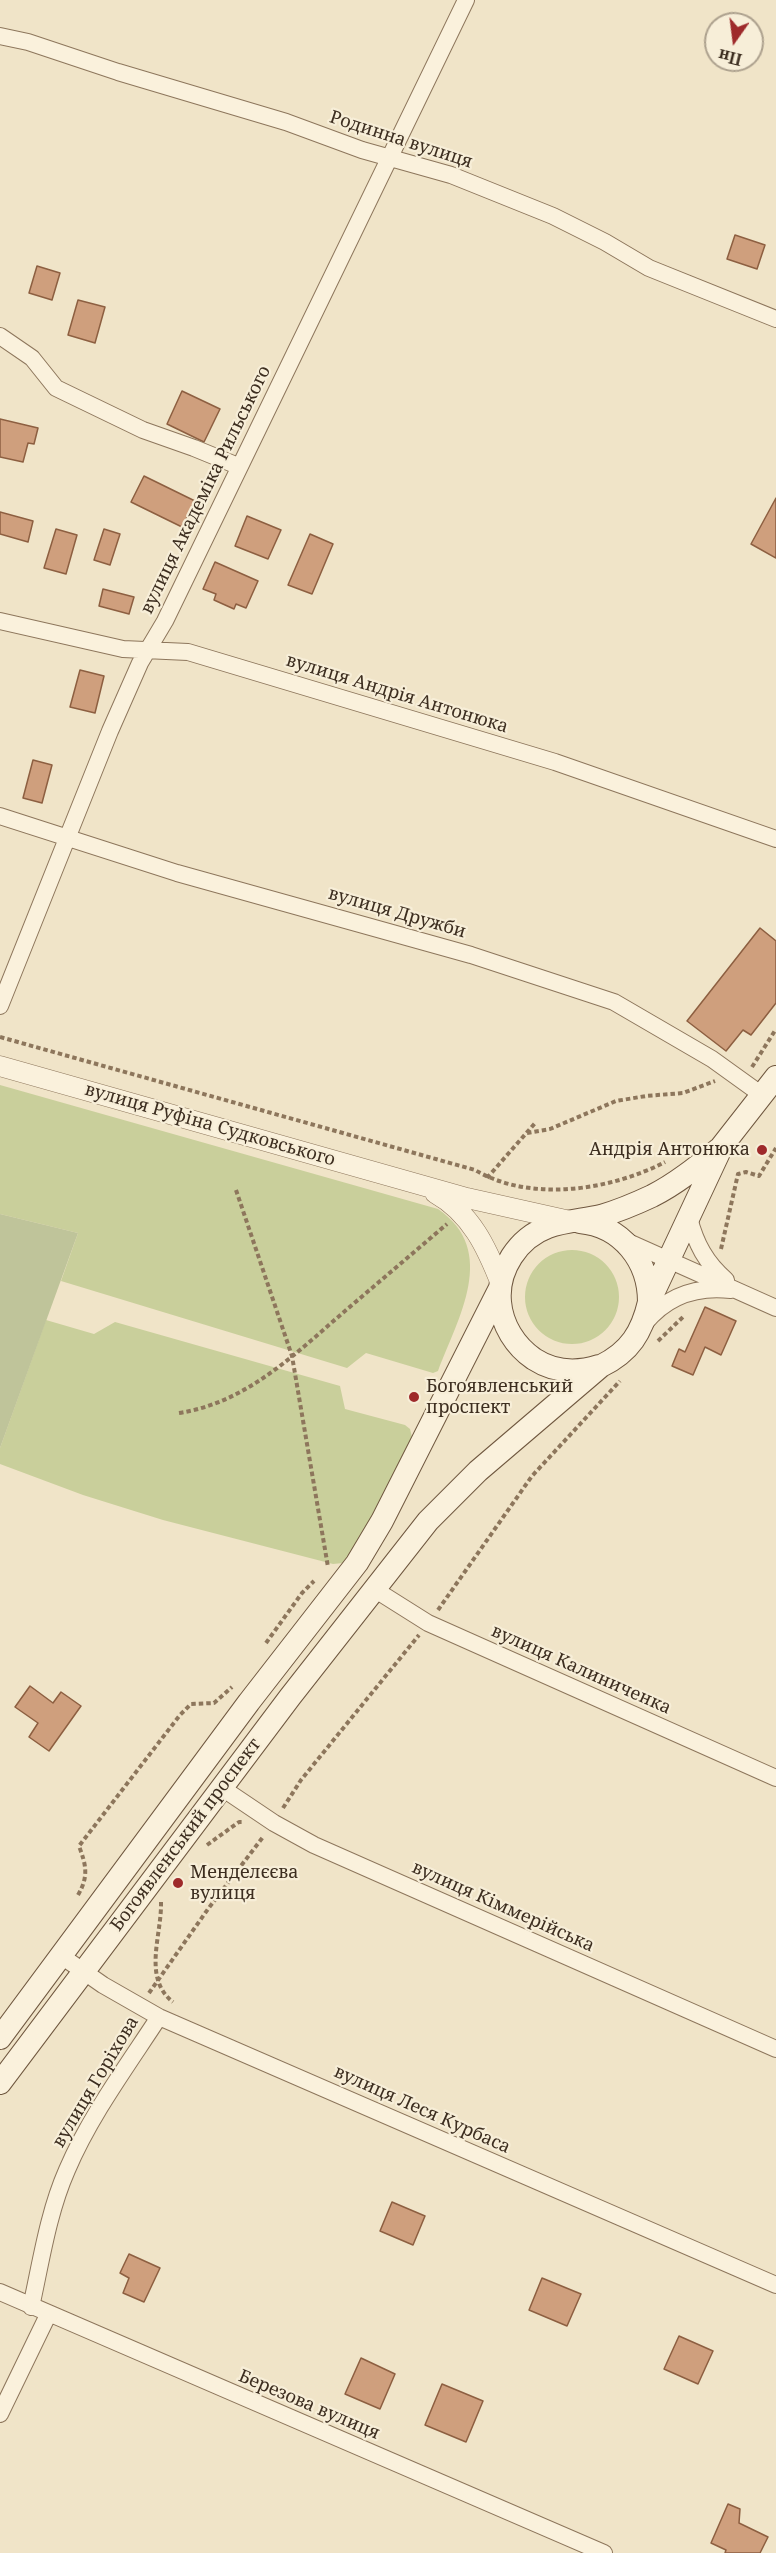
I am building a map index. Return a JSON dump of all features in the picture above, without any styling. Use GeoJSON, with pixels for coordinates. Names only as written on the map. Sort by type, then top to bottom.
{"type":"FeatureCollection","features":[{"type":"Feature","properties":{"kind":"main road","name":"Богоявленський проспект"},"geometry":{"type":"LineString","coordinates":[[0,2038],[249,1702],[357,1563],[382,1521],[501,1286],[508,1264],[528,1238],[547,1227],[575,1222],[620,1209],[654,1195],[678,1181],[722,1146],[776,1077]]}},
{"type":"Feature","properties":{"kind":"main road","name":"Богоявленський проспект"},"geometry":{"type":"LineString","coordinates":[[0,2083],[374,1588],[428,1521],[478,1471],[601,1366],[631,1346],[644,1325],[649,1302],[722,1146]]}},
{"type":"Feature","properties":{"kind":"main road","name":"вулиця Руфіна Судковського"},"geometry":{"type":"LineString","coordinates":[[575,1222],[601,1227],[623,1240]]}},
{"type":"Feature","properties":{"kind":"main road"},"geometry":{"type":"LineString","coordinates":[[623,1240],[642,1264],[648,1282],[649,1302]]}},
{"type":"Feature","properties":{"kind":"main road"},"geometry":{"type":"LineString","coordinates":[[501,1286],[502,1316],[507,1329],[529,1355],[547,1366],[560,1370],[574,1371],[601,1366]]}},
{"type":"Feature","properties":{"kind":"street","name":"вулиця Академіка Рильського"},"geometry":{"type":"LineString","coordinates":[[0,1006],[66,838],[140,663],[165,621],[238,466],[466,0]]}},
{"type":"Feature","properties":{"kind":"street","name":"Родинна вулиця"},"geometry":{"type":"LineString","coordinates":[[0,36],[28,42],[118,72],[286,122],[389,158],[451,176],[509,198],[605,242],[649,268],[776,319]]}},
{"type":"Feature","properties":{"kind":"street"},"geometry":{"type":"LineString","coordinates":[[0,336],[32,358],[56,388],[143,430],[194,447],[238,466]]}},
{"type":"Feature","properties":{"kind":"street","name":"вулиця Андрія Антонюка"},"geometry":{"type":"LineString","coordinates":[[0,621],[123,649],[188,652],[555,762],[776,839]]}},
{"type":"Feature","properties":{"kind":"street","name":"вулиця Дружби"},"geometry":{"type":"LineString","coordinates":[[0,816],[177,873],[471,955],[614,1002],[712,1059],[762,1095]]}},
{"type":"Feature","properties":{"kind":"street","name":"вулиця Руфіна Судковського"},"geometry":{"type":"LineString","coordinates":[[0,1066],[420,1185],[463,1205],[575,1222]]}},
{"type":"Feature","properties":{"kind":"street","name":"вулиця Руфіна Судковського"},"geometry":{"type":"LineString","coordinates":[[463,1205],[485,1245],[501,1286]]}},
{"type":"Feature","properties":{"kind":"street","name":"вулиця Руфіна Судковського"},"geometry":{"type":"LineString","coordinates":[[689,1218],[694,1237],[714,1270],[746,1294]]}},
{"type":"Feature","properties":{"kind":"street","name":"вулиця Руфіна Судковського"},"geometry":{"type":"LineString","coordinates":[[623,1240],[776,1308]]}},
{"type":"Feature","properties":{"kind":"street","name":"вулиця Руфіна Судковського"},"geometry":{"type":"LineString","coordinates":[[644,1325],[664,1304],[692,1291],[719,1289],[746,1294]]}},
{"type":"Feature","properties":{"kind":"street","name":"вулиця Калиниченка"},"geometry":{"type":"LineString","coordinates":[[374,1588],[428,1623],[776,1778]]}},
{"type":"Feature","properties":{"kind":"street","name":"вулиця Кіммерійська"},"geometry":{"type":"LineString","coordinates":[[222,1788],[274,1823],[314,1845],[776,2049]]}},
{"type":"Feature","properties":{"kind":"street","name":"вулиця Леся Курбаса"},"geometry":{"type":"LineString","coordinates":[[60,1955],[83,1972],[159,2017],[776,2286]]}},
{"type":"Feature","properties":{"kind":"street","name":"вулиця Горіхова"},"geometry":{"type":"LineString","coordinates":[[31,2307],[52,2216],[67,2170],[92,2122],[159,2017]]}},
{"type":"Feature","properties":{"kind":"street","name":"Березова вулиця"},"geometry":{"type":"LineString","coordinates":[[0,2292],[604,2553]]}},
{"type":"Feature","properties":{"kind":"street"},"geometry":{"type":"LineString","coordinates":[[0,2414],[48,2314]]}},
{"type":"Feature","properties":{"kind":"path"},"geometry":{"type":"LineString","coordinates":[[526,1133],[550,1129],[616,1101],[646,1095],[683,1093],[716,1081],[743,1082],[776,1029]]}},
{"type":"Feature","properties":{"kind":"path"},"geometry":{"type":"LineString","coordinates":[[0,1037],[475,1170],[488,1178],[539,1188],[579,1189],[639,1176],[668,1161]]}},
{"type":"Feature","properties":{"kind":"path"},"geometry":{"type":"LineString","coordinates":[[179,1413],[202,1409],[248,1389],[292,1356],[452,1220],[536,1122]]}},
{"type":"Feature","properties":{"kind":"path"},"geometry":{"type":"LineString","coordinates":[[714,1270],[730,1216],[738,1174],[746,1172],[759,1176],[776,1148]]}},
{"type":"Feature","properties":{"kind":"path"},"geometry":{"type":"LineString","coordinates":[[237,1190],[292,1356],[328,1568]]}},
{"type":"Feature","properties":{"kind":"path"},"geometry":{"type":"LineString","coordinates":[[651,1348],[696,1304],[706,1289]]}},
{"type":"Feature","properties":{"kind":"path"},"geometry":{"type":"LineString","coordinates":[[142,2007],[157,1980],[274,1823],[302,1780],[428,1623],[532,1476],[628,1373]]}},
{"type":"Feature","properties":{"kind":"path"},"geometry":{"type":"LineString","coordinates":[[202,1851],[209,1842],[239,1822],[274,1823]]}},
{"type":"Feature","properties":{"kind":"path"},"geometry":{"type":"LineString","coordinates":[[168,1894],[161,1902],[162,1919],[155,1961],[157,1980],[167,1997],[175,2003]]}},
{"type":"Feature","properties":{"kind":"green space"},"geometry":{"type":"Polygon","coordinates":[[[0,1085],[438,1209],[456,1226],[467,1245],[470,1265],[463,1308],[438,1371],[433,1373],[366,1353],[347,1368],[61,1281],[78,1233],[0,1214],[0,1085]]]}},
{"type":"Feature","properties":{"kind":"green space"},"geometry":{"type":"Polygon","coordinates":[[[0,1214],[78,1233],[0,1448],[0,1214]]]}},
{"type":"Feature","properties":{"kind":"green space"},"geometry":{"type":"Polygon","coordinates":[[[572,1250],[590,1254],[605,1264],[615,1279],[619,1297],[615,1315],[605,1330],[590,1340],[572,1344],[554,1340],[539,1330],[529,1315],[525,1297],[529,1279],[539,1264],[554,1254],[572,1250]]]}},
{"type":"Feature","properties":{"kind":"green space"},"geometry":{"type":"Polygon","coordinates":[[[46,1320],[94,1334],[115,1322],[340,1386],[345,1409],[405,1425],[410,1429],[412,1437],[377,1521],[343,1563],[333,1564],[163,1520],[83,1495],[0,1464],[0,1448],[46,1320]]]}},
{"type":"Feature","properties":{"kind":"building"},"geometry":{"type":"Polygon","coordinates":[[[735,235],[765,245],[757,269],[727,259],[735,235]]]}},
{"type":"Feature","properties":{"kind":"building"},"geometry":{"type":"Polygon","coordinates":[[[37,266],[60,273],[52,300],[29,293],[37,266]]]}},
{"type":"Feature","properties":{"kind":"building"},"geometry":{"type":"Polygon","coordinates":[[[78,300],[105,307],[95,343],[68,335],[78,300]]]}},
{"type":"Feature","properties":{"kind":"building"},"geometry":{"type":"Polygon","coordinates":[[[182,391],[220,409],[204,442],[167,424],[182,391]]]}},
{"type":"Feature","properties":{"kind":"building"},"geometry":{"type":"Polygon","coordinates":[[[0,419],[38,428],[34,444],[28,443],[23,462],[0,457],[0,419]]]}},
{"type":"Feature","properties":{"kind":"building"},"geometry":{"type":"Polygon","coordinates":[[[144,476],[195,501],[182,527],[131,502],[144,476]]]}},
{"type":"Feature","properties":{"kind":"building"},"geometry":{"type":"Polygon","coordinates":[[[776,498],[776,558],[751,544],[776,498]]]}},
{"type":"Feature","properties":{"kind":"building"},"geometry":{"type":"Polygon","coordinates":[[[0,512],[33,521],[28,542],[0,534],[0,512]]]}},
{"type":"Feature","properties":{"kind":"building"},"geometry":{"type":"Polygon","coordinates":[[[247,516],[281,530],[268,559],[235,546],[247,516]]]}},
{"type":"Feature","properties":{"kind":"building"},"geometry":{"type":"Polygon","coordinates":[[[56,529],[77,535],[66,574],[44,568],[56,529]]]}},
{"type":"Feature","properties":{"kind":"building"},"geometry":{"type":"Polygon","coordinates":[[[104,529],[120,534],[110,565],[94,560],[104,529]]]}},
{"type":"Feature","properties":{"kind":"building"},"geometry":{"type":"Polygon","coordinates":[[[310,534],[333,544],[312,594],[288,585],[310,534]]]}},
{"type":"Feature","properties":{"kind":"building"},"geometry":{"type":"Polygon","coordinates":[[[215,562],[258,581],[246,608],[236,604],[234,609],[214,600],[216,594],[203,589],[215,562]]]}},
{"type":"Feature","properties":{"kind":"building"},"geometry":{"type":"Polygon","coordinates":[[[103,589],[134,597],[129,614],[99,606],[103,589]]]}},
{"type":"Feature","properties":{"kind":"building"},"geometry":{"type":"Polygon","coordinates":[[[80,670],[104,676],[95,713],[70,707],[80,670]]]}},
{"type":"Feature","properties":{"kind":"building"},"geometry":{"type":"Polygon","coordinates":[[[33,760],[52,765],[42,803],[23,798],[33,760]]]}},
{"type":"Feature","properties":{"kind":"building"},"geometry":{"type":"Polygon","coordinates":[[[760,928],[776,941],[776,1003],[751,1035],[743,1030],[726,1051],[687,1021],[760,928]]]}},
{"type":"Feature","properties":{"kind":"building"},"geometry":{"type":"Polygon","coordinates":[[[705,1307],[736,1321],[721,1355],[705,1347],[693,1375],[672,1366],[679,1349],[685,1352],[705,1307]]]}},
{"type":"Feature","properties":{"kind":"building"},"geometry":{"type":"Polygon","coordinates":[[[30,1686],[53,1703],[61,1692],[81,1706],[49,1751],[29,1737],[38,1723],[15,1707],[30,1686]]]}},
{"type":"Feature","properties":{"kind":"building"},"geometry":{"type":"Polygon","coordinates":[[[392,2202],[425,2216],[413,2245],[380,2231],[392,2202]]]}},
{"type":"Feature","properties":{"kind":"building"},"geometry":{"type":"Polygon","coordinates":[[[129,2254],[160,2268],[144,2302],[123,2293],[129,2278],[120,2273],[129,2254]]]}},
{"type":"Feature","properties":{"kind":"building"},"geometry":{"type":"Polygon","coordinates":[[[542,2278],[581,2294],[567,2326],[529,2310],[542,2278]]]}},
{"type":"Feature","properties":{"kind":"building"},"geometry":{"type":"Polygon","coordinates":[[[679,2336],[713,2351],[698,2384],[664,2369],[679,2336]]]}},
{"type":"Feature","properties":{"kind":"building"},"geometry":{"type":"Polygon","coordinates":[[[361,2358],[395,2374],[380,2409],[345,2394],[361,2358]]]}},
{"type":"Feature","properties":{"kind":"building"},"geometry":{"type":"Polygon","coordinates":[[[442,2384],[483,2401],[466,2442],[425,2425],[442,2384]]]}},
{"type":"Feature","properties":{"kind":"building"},"geometry":{"type":"Polygon","coordinates":[[[728,2504],[740,2509],[739,2523],[768,2537],[760,2553],[725,2553],[726,2550],[711,2543],[728,2504]]]}},
{"type":"Feature","properties":{"kind":"place","name":"Андрія Антонюка"},"geometry":{"type":"Point","coordinates":[762,1150]}},
{"type":"Feature","properties":{"kind":"place","name":"Богоявленський проспект"},"geometry":{"type":"Point","coordinates":[414,1397]}},
{"type":"Feature","properties":{"kind":"place","name":"Менделєєва вулиця"},"geometry":{"type":"Point","coordinates":[178,1883]}}]}
